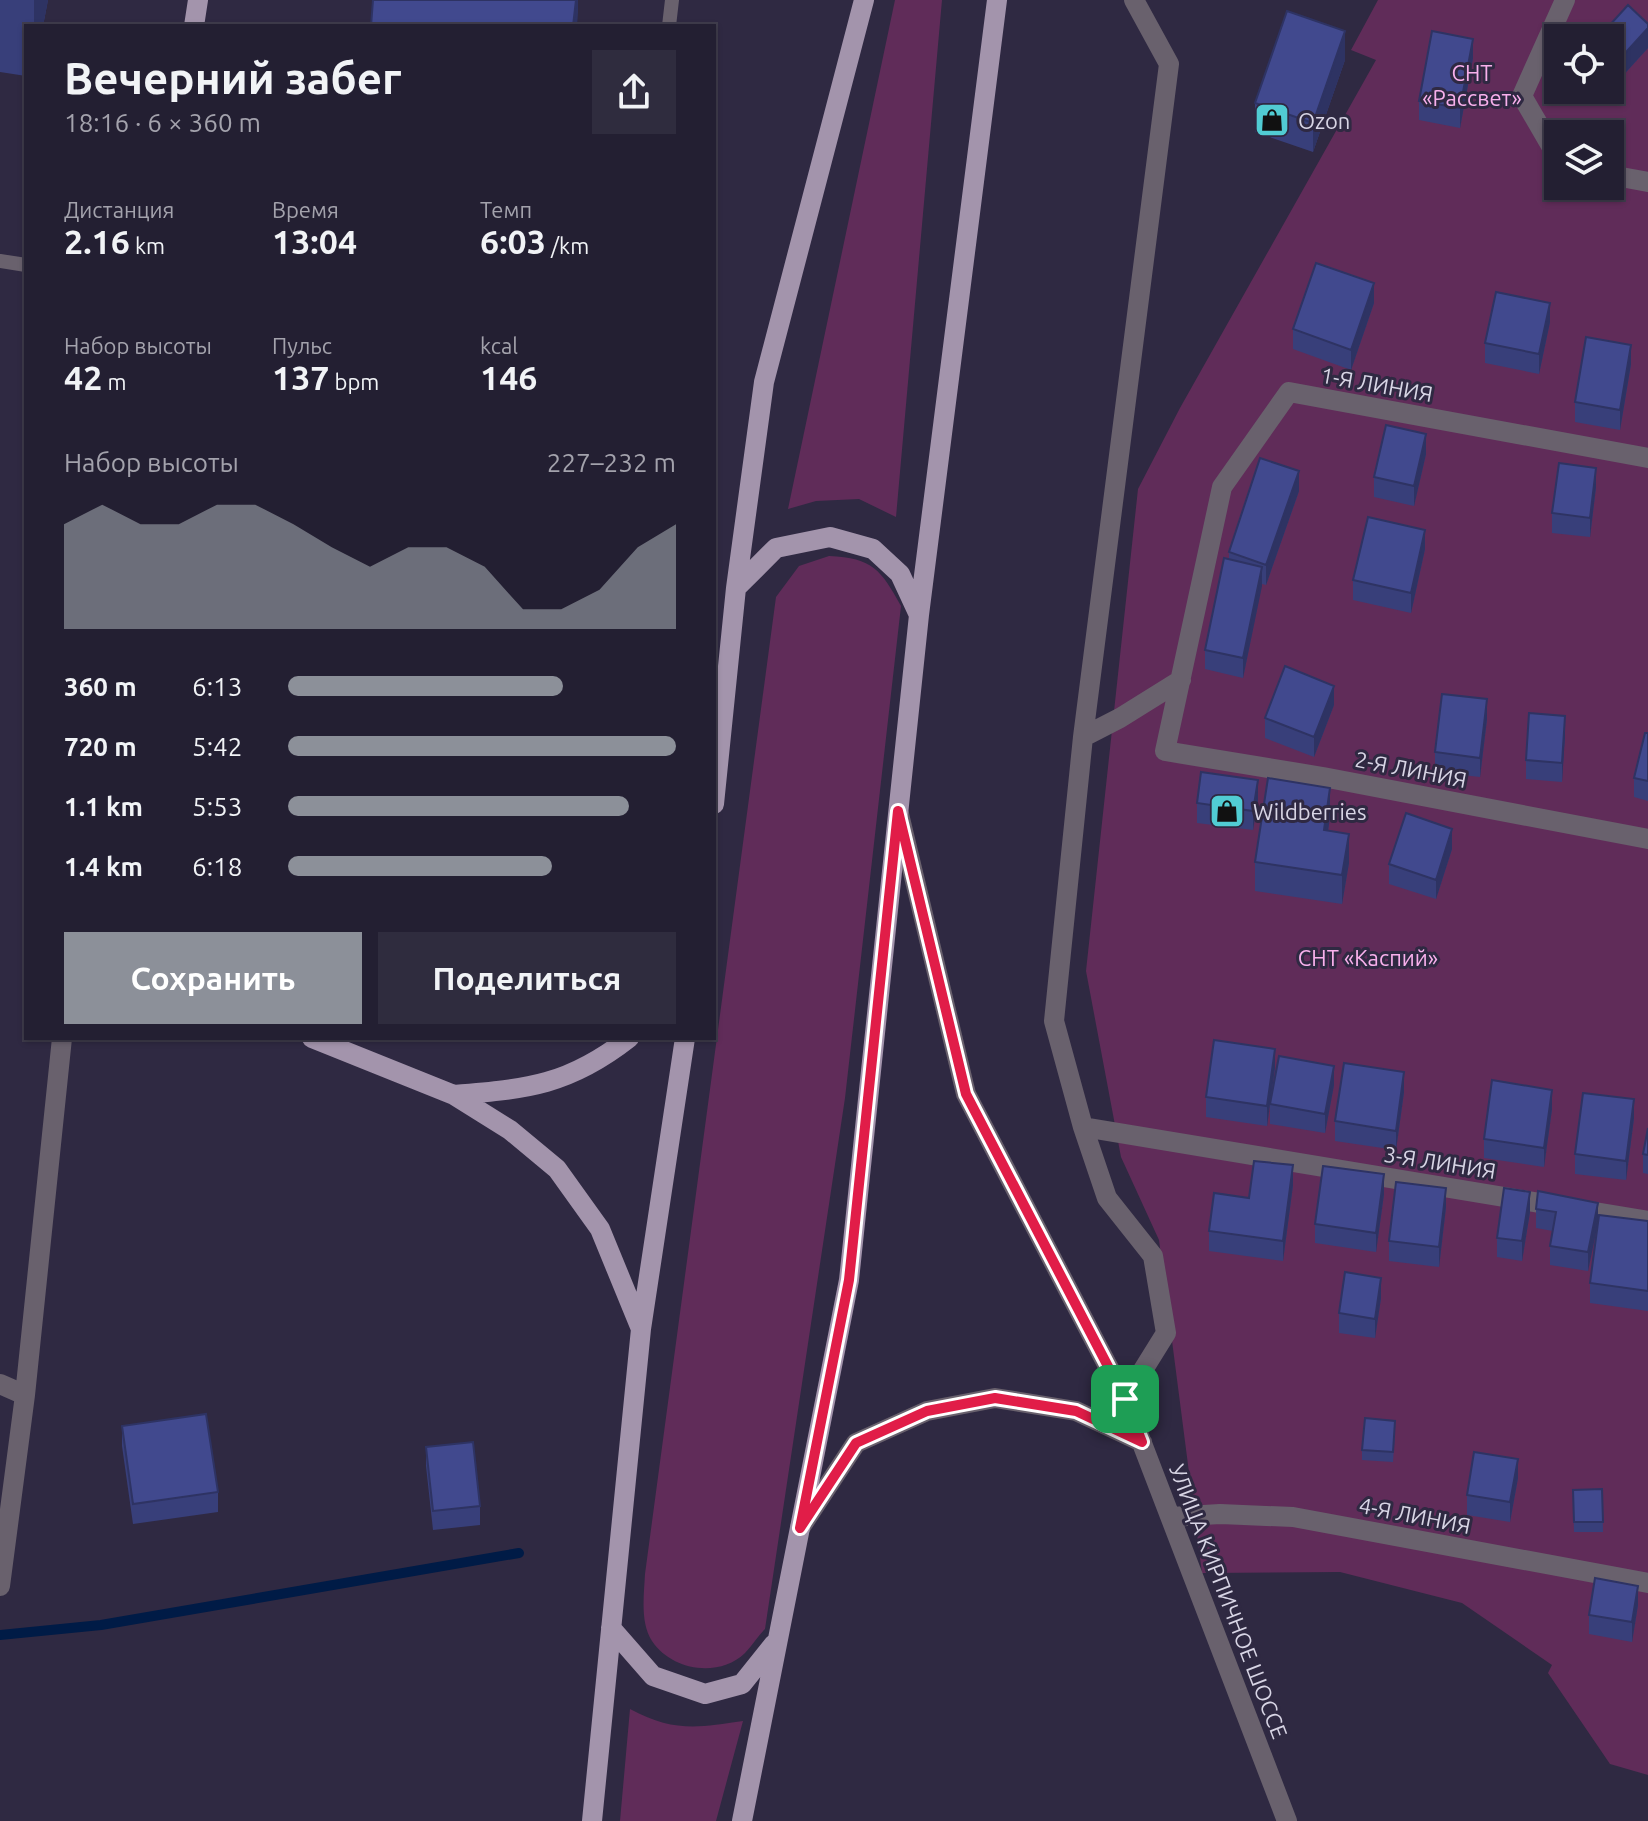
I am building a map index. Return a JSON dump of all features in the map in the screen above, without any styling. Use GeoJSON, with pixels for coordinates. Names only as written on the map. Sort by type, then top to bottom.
{"type":"FeatureCollection","features":[{"type":"Feature","properties":{"kind":"main road"},"geometry":{"type":"LineString","coordinates":[[194,24],[198,0]]}},
{"type":"Feature","properties":{"kind":"main road"},"geometry":{"type":"LineString","coordinates":[[716,784],[736,588],[764,382],[864,0]]}},
{"type":"Feature","properties":{"kind":"main road"},"geometry":{"type":"LineString","coordinates":[[742,1821],[849,1280],[919,615],[997,0]]}},
{"type":"Feature","properties":{"kind":"main road"},"geometry":{"type":"LineString","coordinates":[[736,588],[776,548],[830,537],[873,549],[900,574],[919,615]]}},
{"type":"Feature","properties":{"kind":"main road"},"geometry":{"type":"LineString","coordinates":[[317,1040],[454,1095],[510,1130],[557,1169],[600,1229],[641,1329]]}},
{"type":"Feature","properties":{"kind":"main road"},"geometry":{"type":"LineString","coordinates":[[454,1095],[499,1092],[552,1083],[601,1060],[626,1040]]}},
{"type":"Feature","properties":{"kind":"main road"},"geometry":{"type":"LineString","coordinates":[[592,1821],[641,1329],[685,1040]]}},
{"type":"Feature","properties":{"kind":"main road"},"geometry":{"type":"LineString","coordinates":[[611,1628],[653,1676],[705,1694],[742,1684],[778,1641]]}},
{"type":"Feature","properties":{"kind":"street"},"geometry":{"type":"LineString","coordinates":[[1125,1399],[1166,1333],[1153,1256],[1107,1198],[1083,1127],[1054,1021],[1083,737],[1169,64],[1134,0]]}},
{"type":"Feature","properties":{"kind":"street"},"geometry":{"type":"LineString","coordinates":[[1544,134],[1522,96],[1565,0]]}},
{"type":"Feature","properties":{"kind":"street"},"geometry":{"type":"LineString","coordinates":[[1624,178],[1648,182]]}},
{"type":"Feature","properties":{"kind":"street","name":"1-Я ЛИНИЯ"},"geometry":{"type":"LineString","coordinates":[[1165,751],[1222,487],[1289,392],[1648,458]]}},
{"type":"Feature","properties":{"kind":"street"},"geometry":{"type":"LineString","coordinates":[[1083,737],[1181,680]]}},
{"type":"Feature","properties":{"kind":"street","name":"2-Я ЛИНИЯ"},"geometry":{"type":"LineString","coordinates":[[1165,751],[1323,777],[1648,839]]}},
{"type":"Feature","properties":{"kind":"street","name":"УЛИЦА КИРПИЧНОЕ ШОССЕ"},"geometry":{"type":"LineString","coordinates":[[898,811],[966,1094],[1125,1399],[1287,1821]]}},
{"type":"Feature","properties":{"kind":"street"},"geometry":{"type":"LineString","coordinates":[[0,1586],[25,1395],[62,1040]]}},
{"type":"Feature","properties":{"kind":"street","name":"3-Я ЛИНИЯ"},"geometry":{"type":"LineString","coordinates":[[1083,1127],[1648,1221]]}},
{"type":"Feature","properties":{"kind":"street"},"geometry":{"type":"LineString","coordinates":[[0,1384],[25,1395]]}},
{"type":"Feature","properties":{"kind":"street"},"geometry":{"type":"LineString","coordinates":[[0,1402],[25,1395]]}},
{"type":"Feature","properties":{"kind":"street"},"geometry":{"type":"LineString","coordinates":[[800,1528],[856,1443],[927,1411],[995,1398],[1076,1411],[1142,1442]]}},
{"type":"Feature","properties":{"kind":"street","name":"4-Я ЛИНИЯ"},"geometry":{"type":"LineString","coordinates":[[1171,1517],[1220,1514],[1293,1517],[1648,1583]]}},
{"type":"Feature","properties":{"kind":"lane"},"geometry":{"type":"LineString","coordinates":[[669,24],[672,0]]}},
{"type":"Feature","properties":{"kind":"lane"},"geometry":{"type":"LineString","coordinates":[[0,261],[24,265]]}},
{"type":"Feature","properties":{"kind":"green space"},"geometry":{"type":"Polygon","coordinates":[[[895,0],[942,0],[896,517],[859,499],[816,501],[788,509],[895,0]]]}},
{"type":"Feature","properties":{"kind":"green space","name":"СНТ «Каспий»"},"geometry":{"type":"Polygon","coordinates":[[[1378,0],[1648,0],[1648,1775],[1610,1764],[1548,1673],[1552,1665],[1462,1603],[1340,1572],[1202,1573],[1159,1240],[1121,1157],[1086,971],[1138,489],[1180,408],[1376,60],[1351,50],[1378,0]]]}},
{"type":"Feature","properties":{"kind":"green space"},"geometry":{"type":"Polygon","coordinates":[[[829,556],[856,560],[874,568],[888,583],[901,606],[845,1098],[765,1629],[734,1661],[722,1666],[696,1668],[671,1659],[648,1634],[644,1617],[645,1574],[776,597],[799,566],[829,556]]]}},
{"type":"Feature","properties":{"kind":"green space"},"geometry":{"type":"Polygon","coordinates":[[[630,1709],[673,1725],[743,1721],[716,1821],[620,1821],[630,1709]]]}},
{"type":"Feature","properties":{"kind":"building"},"geometry":{"type":"Polygon","coordinates":[[[373,0],[576,0],[573,24],[371,24],[373,0]]]}},
{"type":"Feature","properties":{"kind":"building"},"geometry":{"type":"Polygon","coordinates":[[[1628,5],[1648,24],[1648,28],[1624,54],[1624,24],[1611,24],[1628,5]]]}},
{"type":"Feature","properties":{"kind":"building"},"geometry":{"type":"Polygon","coordinates":[[[1287,11],[1345,31],[1313,123],[1255,103],[1287,11]]]}},
{"type":"Feature","properties":{"kind":"building"},"geometry":{"type":"Polygon","coordinates":[[[1432,31],[1473,39],[1460,108],[1419,101],[1432,31]]]}},
{"type":"Feature","properties":{"kind":"building"},"geometry":{"type":"Polygon","coordinates":[[[1316,263],[1374,283],[1351,350],[1293,329],[1316,263]]]}},
{"type":"Feature","properties":{"kind":"building"},"geometry":{"type":"Polygon","coordinates":[[[1496,292],[1550,303],[1539,354],[1485,343],[1496,292]]]}},
{"type":"Feature","properties":{"kind":"building"},"geometry":{"type":"Polygon","coordinates":[[[1586,337],[1631,345],[1620,410],[1575,402],[1586,337]]]}},
{"type":"Feature","properties":{"kind":"building"},"geometry":{"type":"Polygon","coordinates":[[[1386,425],[1426,434],[1414,486],[1374,477],[1386,425]]]}},
{"type":"Feature","properties":{"kind":"building"},"geometry":{"type":"Polygon","coordinates":[[[1260,458],[1299,471],[1266,565],[1229,552],[1260,458]]]}},
{"type":"Feature","properties":{"kind":"building"},"geometry":{"type":"Polygon","coordinates":[[[1559,463],[1596,468],[1590,518],[1552,513],[1559,463]]]}},
{"type":"Feature","properties":{"kind":"building"},"geometry":{"type":"Polygon","coordinates":[[[1368,517],[1425,530],[1411,593],[1353,580],[1368,517]]]}},
{"type":"Feature","properties":{"kind":"building"},"geometry":{"type":"Polygon","coordinates":[[[1224,558],[1262,567],[1243,658],[1205,650],[1224,558]]]}},
{"type":"Feature","properties":{"kind":"building"},"geometry":{"type":"Polygon","coordinates":[[[1285,666],[1334,686],[1314,737],[1265,718],[1285,666]]]}},
{"type":"Feature","properties":{"kind":"building"},"geometry":{"type":"Polygon","coordinates":[[[1442,694],[1487,699],[1480,758],[1435,752],[1442,694]]]}},
{"type":"Feature","properties":{"kind":"building"},"geometry":{"type":"Polygon","coordinates":[[[1529,713],[1565,716],[1562,763],[1526,760],[1529,713]]]}},
{"type":"Feature","properties":{"kind":"building"},"geometry":{"type":"Polygon","coordinates":[[[1645,733],[1648,733],[1648,781],[1634,778],[1645,733]]]}},
{"type":"Feature","properties":{"kind":"building"},"geometry":{"type":"Polygon","coordinates":[[[1201,772],[1258,780],[1253,811],[1197,803],[1201,772]]]}},
{"type":"Feature","properties":{"kind":"building"},"geometry":{"type":"Polygon","coordinates":[[[1268,778],[1330,788],[1324,830],[1349,834],[1342,875],[1255,862],[1268,778]]]}},
{"type":"Feature","properties":{"kind":"building"},"geometry":{"type":"Polygon","coordinates":[[[1406,813],[1452,829],[1436,880],[1389,864],[1406,813]]]}},
{"type":"Feature","properties":{"kind":"building"},"geometry":{"type":"Polygon","coordinates":[[[1214,1040],[1275,1049],[1267,1106],[1206,1097],[1214,1040]]]}},
{"type":"Feature","properties":{"kind":"building"},"geometry":{"type":"Polygon","coordinates":[[[1279,1056],[1334,1066],[1325,1114],[1270,1104],[1279,1056]]]}},
{"type":"Feature","properties":{"kind":"building"},"geometry":{"type":"Polygon","coordinates":[[[1344,1063],[1404,1072],[1396,1131],[1335,1121],[1344,1063]]]}},
{"type":"Feature","properties":{"kind":"building"},"geometry":{"type":"Polygon","coordinates":[[[1492,1080],[1552,1090],[1544,1148],[1484,1139],[1492,1080]]]}},
{"type":"Feature","properties":{"kind":"building"},"geometry":{"type":"Polygon","coordinates":[[[1583,1093],[1634,1099],[1626,1161],[1575,1154],[1583,1093]]]}},
{"type":"Feature","properties":{"kind":"building"},"geometry":{"type":"Polygon","coordinates":[[[1648,1128],[1648,1155],[1643,1154],[1648,1128]]]}},
{"type":"Feature","properties":{"kind":"building"},"geometry":{"type":"Polygon","coordinates":[[[1254,1161],[1293,1165],[1283,1241],[1209,1231],[1214,1193],[1249,1198],[1254,1161]]]}},
{"type":"Feature","properties":{"kind":"building"},"geometry":{"type":"Polygon","coordinates":[[[1323,1166],[1384,1174],[1376,1233],[1315,1224],[1323,1166]]]}},
{"type":"Feature","properties":{"kind":"building"},"geometry":{"type":"Polygon","coordinates":[[[1396,1182],[1446,1188],[1439,1247],[1389,1241],[1396,1182]]]}},
{"type":"Feature","properties":{"kind":"building"},"geometry":{"type":"Polygon","coordinates":[[[1504,1188],[1530,1192],[1522,1241],[1497,1238],[1504,1188]]]}},
{"type":"Feature","properties":{"kind":"building"},"geometry":{"type":"Polygon","coordinates":[[[1538,1191],[1598,1203],[1588,1252],[1550,1246],[1556,1212],[1536,1209],[1538,1191]]]}},
{"type":"Feature","properties":{"kind":"building"},"geometry":{"type":"Polygon","coordinates":[[[1599,1215],[1648,1221],[1648,1291],[1590,1283],[1599,1215]]]}},
{"type":"Feature","properties":{"kind":"building"},"geometry":{"type":"Polygon","coordinates":[[[1345,1272],[1381,1278],[1375,1319],[1339,1313],[1345,1272]]]}},
{"type":"Feature","properties":{"kind":"building"},"geometry":{"type":"Polygon","coordinates":[[[206,1414],[218,1492],[133,1504],[122,1426],[206,1414]]]}},
{"type":"Feature","properties":{"kind":"building"},"geometry":{"type":"Polygon","coordinates":[[[1365,1418],[1395,1421],[1393,1452],[1362,1450],[1365,1418]]]}},
{"type":"Feature","properties":{"kind":"building"},"geometry":{"type":"Polygon","coordinates":[[[473,1442],[480,1506],[433,1511],[426,1447],[473,1442]]]}},
{"type":"Feature","properties":{"kind":"building"},"geometry":{"type":"Polygon","coordinates":[[[1474,1452],[1518,1459],[1510,1502],[1467,1495],[1474,1452]]]}},
{"type":"Feature","properties":{"kind":"building"},"geometry":{"type":"Polygon","coordinates":[[[1602,1489],[1603,1522],[1574,1522],[1573,1490],[1602,1489]]]}},
{"type":"Feature","properties":{"kind":"building"},"geometry":{"type":"Polygon","coordinates":[[[1595,1578],[1638,1586],[1632,1622],[1589,1615],[1595,1578]]]}},
{"type":"Feature","properties":{"kind":"waterway"},"geometry":{"type":"LineString","coordinates":[[0,1635],[101,1625],[519,1553]]}},
{"type":"Feature","properties":{"kind":"place","name":"Ozon"},"geometry":{"type":"Point","coordinates":[1272,120]}},
{"type":"Feature","properties":{"kind":"place","name":"Wildberries"},"geometry":{"type":"Point","coordinates":[1227,811]}},
{"type":"Feature","properties":{"kind":"route"},"geometry":{"type":"LineString","coordinates":[[898,811],[966,1094],[1125,1399],[1142,1442],[1076,1411],[995,1398],[927,1411],[856,1443],[800,1528],[849,1280],[898,811]]}},
{"type":"Feature","properties":{"kind":"park label","name":"СНТ «Рассвет»"},"geometry":{"type":"Point","coordinates":[1472,84]}}]}
